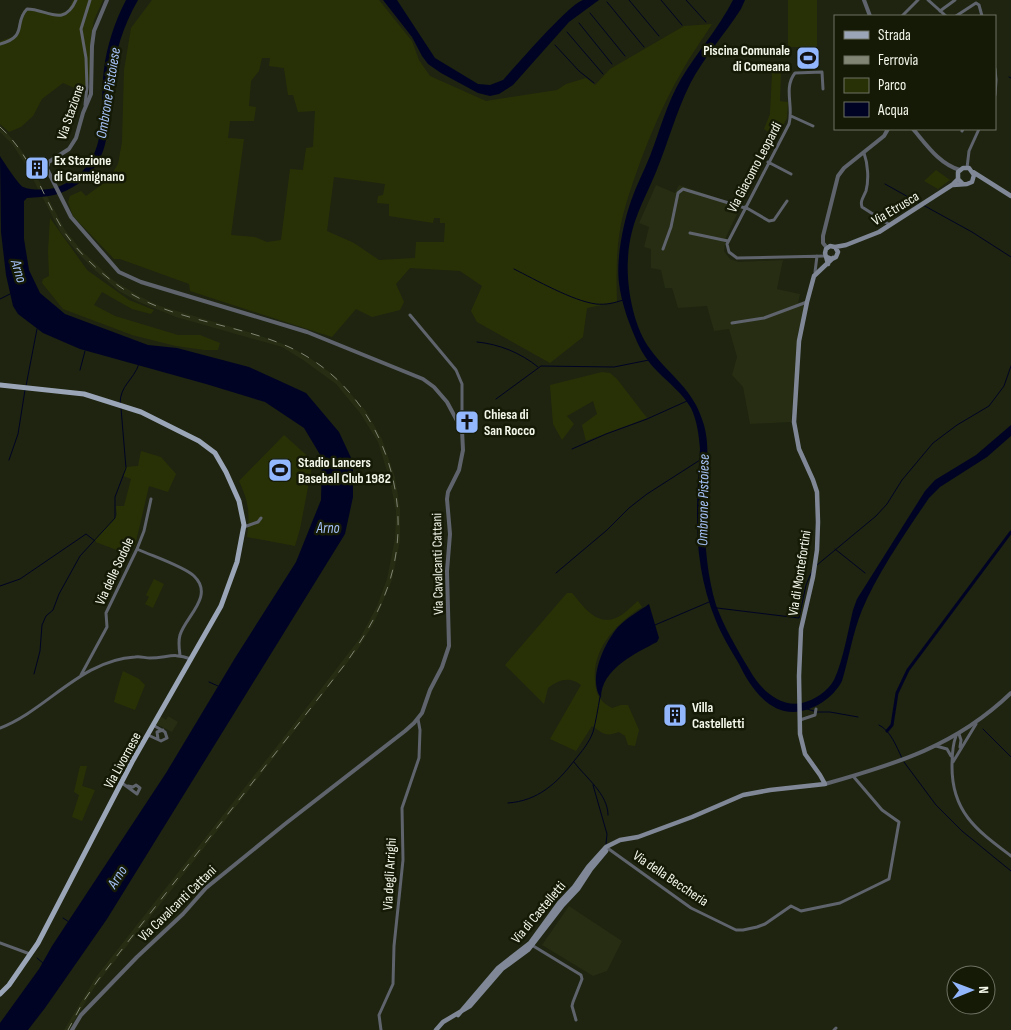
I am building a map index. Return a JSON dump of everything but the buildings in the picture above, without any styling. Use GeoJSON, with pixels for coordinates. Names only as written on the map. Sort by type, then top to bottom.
{"type":"FeatureCollection","features":[{"type":"Feature","properties":{"kind":"main road"},"geometry":{"type":"LineString","coordinates":[[974,178],[969,184],[962,184],[958,179],[960,170],[967,168],[1011,196]]}},
{"type":"Feature","properties":{"kind":"main road"},"geometry":{"type":"LineString","coordinates":[[972,172],[974,178]]}},
{"type":"Feature","properties":{"kind":"main road"},"geometry":{"type":"LineString","coordinates":[[974,178],[984,178]]}},
{"type":"Feature","properties":{"kind":"main road","name":"Via Etrusca"},"geometry":{"type":"LineString","coordinates":[[836,250],[891,225],[952,185],[958,179]]}},
{"type":"Feature","properties":{"kind":"main road","name":"Via Etrusca"},"geometry":{"type":"LineString","coordinates":[[952,185],[962,184]]}},
{"type":"Feature","properties":{"kind":"main road"},"geometry":{"type":"LineString","coordinates":[[832,246],[836,250],[837,255],[828,254],[832,246]]}},
{"type":"Feature","properties":{"kind":"main road","name":"Via di Montefortini"},"geometry":{"type":"LineString","coordinates":[[825,784],[805,754],[801,740],[799,700],[801,629],[813,577],[817,550],[818,522],[817,492],[799,449],[794,431],[798,349],[814,276],[827,265],[828,254]]}},
{"type":"Feature","properties":{"kind":"main road","name":"Via Livornese"},"geometry":{"type":"LineString","coordinates":[[0,385],[75,392],[118,404],[158,419],[208,447],[218,458],[239,502],[244,519],[240,548],[221,606],[148,734],[31,954],[9,985],[0,994]]}},
{"type":"Feature","properties":{"kind":"main road","name":"Via di Castelletti"},"geometry":{"type":"LineString","coordinates":[[436,1030],[443,1022],[458,1015],[470,1006],[502,970],[523,956],[588,866],[614,843],[661,828],[744,796],[776,789],[825,784]]}},
{"type":"Feature","properties":{"kind":"street"},"geometry":{"type":"LineString","coordinates":[[0,44],[15,37],[20,28],[24,13],[28,10],[49,15],[60,15],[68,12],[76,0]]}},
{"type":"Feature","properties":{"kind":"street"},"geometry":{"type":"LineString","coordinates":[[83,113],[88,88],[86,58],[81,30],[90,0]]}},
{"type":"Feature","properties":{"kind":"street","name":"Via Stazione"},"geometry":{"type":"LineString","coordinates":[[56,190],[47,165],[70,149],[92,94],[92,46],[94,32],[107,0]]}},
{"type":"Feature","properties":{"kind":"street"},"geometry":{"type":"LineString","coordinates":[[864,0],[870,15]]}},
{"type":"Feature","properties":{"kind":"street"},"geometry":{"type":"LineString","coordinates":[[903,15],[918,0]]}},
{"type":"Feature","properties":{"kind":"street"},"geometry":{"type":"LineString","coordinates":[[928,0],[944,15]]}},
{"type":"Feature","properties":{"kind":"street"},"geometry":{"type":"LineString","coordinates":[[940,11],[956,0]]}},
{"type":"Feature","properties":{"kind":"street"},"geometry":{"type":"LineString","coordinates":[[957,15],[975,3],[978,3],[980,6],[982,15]]}},
{"type":"Feature","properties":{"kind":"street","name":"Via Giacomo Leopardi"},"geometry":{"type":"LineString","coordinates":[[728,241],[789,124],[790,80],[795,73],[822,72],[823,89]]}},
{"type":"Feature","properties":{"kind":"street"},"geometry":{"type":"LineString","coordinates":[[790,116],[813,126]]}},
{"type":"Feature","properties":{"kind":"street","name":"Via di Montefortini"},"geometry":{"type":"LineString","coordinates":[[828,254],[823,238],[837,178],[844,168],[884,136],[887,130]]}},
{"type":"Feature","properties":{"kind":"street"},"geometry":{"type":"LineString","coordinates":[[914,130],[938,158],[960,170]]}},
{"type":"Feature","properties":{"kind":"street"},"geometry":{"type":"LineString","coordinates":[[967,168],[970,147],[978,130]]}},
{"type":"Feature","properties":{"kind":"street"},"geometry":{"type":"LineString","coordinates":[[864,153],[867,166],[867,184],[862,199],[862,207],[891,225]]}},
{"type":"Feature","properties":{"kind":"street"},"geometry":{"type":"LineString","coordinates":[[768,162],[791,174]]}},
{"type":"Feature","properties":{"kind":"street"},"geometry":{"type":"LineString","coordinates":[[663,250],[671,227],[678,193],[683,189],[745,208],[769,221],[774,220],[787,201]]}},
{"type":"Feature","properties":{"kind":"street","name":"Via Cavalcanti Cattani"},"geometry":{"type":"LineString","coordinates":[[56,190],[71,217],[119,272],[126,276],[307,332],[423,379],[434,386],[447,402],[462,430],[464,450],[447,499],[450,534],[447,571],[449,646],[445,661],[418,719],[405,732],[210,884],[170,927],[137,957],[81,1015],[72,1030]]}},
{"type":"Feature","properties":{"kind":"street"},"geometry":{"type":"LineString","coordinates":[[690,233],[728,241],[729,252],[737,258],[818,256],[828,254]]}},
{"type":"Feature","properties":{"kind":"street"},"geometry":{"type":"LineString","coordinates":[[815,272],[818,256]]}},
{"type":"Feature","properties":{"kind":"street"},"geometry":{"type":"LineString","coordinates":[[732,323],[761,318],[808,302]]}},
{"type":"Feature","properties":{"kind":"street"},"geometry":{"type":"LineString","coordinates":[[410,315],[456,370],[462,384],[462,430]]}},
{"type":"Feature","properties":{"kind":"street","name":"Via delle Sodole"},"geometry":{"type":"LineString","coordinates":[[80,676],[107,627],[106,613],[137,549],[144,531],[151,499]]}},
{"type":"Feature","properties":{"kind":"street"},"geometry":{"type":"LineString","coordinates":[[244,528],[251,523],[258,522],[262,518]]}},
{"type":"Feature","properties":{"kind":"street"},"geometry":{"type":"LineString","coordinates":[[244,519],[251,523]]}},
{"type":"Feature","properties":{"kind":"street"},"geometry":{"type":"LineString","coordinates":[[137,549],[186,571],[194,576],[198,582],[201,597],[199,604],[180,635],[180,655]]}},
{"type":"Feature","properties":{"kind":"street"},"geometry":{"type":"LineString","coordinates":[[0,728],[25,715],[80,676],[124,658],[180,655],[191,659]]}},
{"type":"Feature","properties":{"kind":"street"},"geometry":{"type":"LineString","coordinates":[[825,784],[897,763],[936,746],[976,724],[1011,693]]}},
{"type":"Feature","properties":{"kind":"street"},"geometry":{"type":"LineString","coordinates":[[800,718],[815,715],[816,709]]}},
{"type":"Feature","properties":{"kind":"street","name":"Via degli Arrighi"},"geometry":{"type":"LineString","coordinates":[[381,1030],[379,1015],[393,984],[394,946],[403,860],[402,808],[419,758],[420,730],[418,719]]}},
{"type":"Feature","properties":{"kind":"street"},"geometry":{"type":"LineString","coordinates":[[952,763],[976,724]]}},
{"type":"Feature","properties":{"kind":"street"},"geometry":{"type":"LineString","coordinates":[[148,734],[159,740],[167,738],[166,733],[153,726]]}},
{"type":"Feature","properties":{"kind":"street"},"geometry":{"type":"LineString","coordinates":[[159,740],[156,733],[159,730],[163,731]]}},
{"type":"Feature","properties":{"kind":"street"},"geometry":{"type":"LineString","coordinates":[[957,735],[961,740],[959,750]]}},
{"type":"Feature","properties":{"kind":"street"},"geometry":{"type":"LineString","coordinates":[[957,735],[953,746],[952,763],[954,786],[960,806],[977,830],[1011,856]]}},
{"type":"Feature","properties":{"kind":"street"},"geometry":{"type":"LineString","coordinates":[[936,746],[949,751],[952,763]]}},
{"type":"Feature","properties":{"kind":"street","name":"Via della Beccheria"},"geometry":{"type":"LineString","coordinates":[[607,848],[691,908],[736,930],[751,929],[765,924],[791,906],[801,910],[840,904],[889,879],[899,822],[882,810],[853,776]]}},
{"type":"Feature","properties":{"kind":"street"},"geometry":{"type":"LineString","coordinates":[[122,783],[128,786]]}},
{"type":"Feature","properties":{"kind":"street"},"geometry":{"type":"LineString","coordinates":[[0,943],[31,954]]}},
{"type":"Feature","properties":{"kind":"street"},"geometry":{"type":"LineString","coordinates":[[531,945],[581,975],[582,979],[572,1006],[576,1020]]}},
{"type":"Feature","properties":{"kind":"shaded area"},"geometry":{"type":"Polygon","coordinates":[[[0,125],[28,160],[65,230],[82,251],[113,280],[160,306],[249,332],[289,346],[335,376],[366,411],[382,439],[395,477],[400,509],[400,541],[392,580],[374,623],[358,649],[94,988],[69,1030],[64,1030],[96,977],[360,638],[377,606],[387,579],[395,539],[396,511],[390,481],[378,442],[360,413],[336,384],[282,347],[176,317],[139,302],[119,291],[78,253],[61,233],[24,162],[12,144],[0,132],[0,125]]]}},
{"type":"Feature","properties":{"kind":"shaded area"},"geometry":{"type":"Polygon","coordinates":[[[656,185],[675,193],[679,185],[741,206],[726,237],[724,251],[730,259],[738,262],[783,260],[777,289],[800,294],[798,303],[806,300],[798,333],[791,422],[750,424],[743,387],[732,375],[737,357],[729,329],[714,331],[707,306],[678,308],[672,288],[665,288],[661,270],[651,268],[651,249],[644,247],[649,227],[639,223],[656,185]]]}},
{"type":"Feature","properties":{"kind":"shaded area"},"geometry":{"type":"Polygon","coordinates":[[[160,716],[166,720],[168,716],[178,722],[172,732],[156,724],[160,716]]]}},
{"type":"Feature","properties":{"kind":"shaded area"},"geometry":{"type":"Polygon","coordinates":[[[569,906],[622,941],[607,971],[593,976],[542,945],[569,906]]]}},
{"type":"Feature","properties":{"kind":"green space"},"geometry":{"type":"Polygon","coordinates":[[[73,0],[103,0],[94,20],[91,37],[91,75],[84,92],[63,83],[42,99],[33,116],[21,127],[9,132],[0,124],[0,41],[15,36],[22,14],[26,8],[58,13],[68,10],[73,0]]]}},
{"type":"Feature","properties":{"kind":"green space"},"geometry":{"type":"Polygon","coordinates":[[[152,0],[379,0],[412,41],[419,60],[430,76],[486,101],[557,90],[566,84],[586,78],[595,85],[610,69],[684,26],[712,24],[672,88],[648,142],[634,180],[623,215],[619,236],[617,302],[587,308],[583,337],[550,363],[477,322],[471,311],[482,286],[460,271],[410,268],[396,284],[404,302],[400,310],[372,317],[356,309],[332,337],[190,291],[189,284],[120,259],[114,259],[73,216],[68,202],[70,196],[81,191],[86,196],[108,180],[118,164],[122,142],[124,70],[131,28],[152,0]],[[262,58],[259,71],[251,81],[249,106],[256,107],[254,121],[230,121],[228,138],[244,139],[231,235],[255,237],[267,242],[281,240],[290,169],[303,170],[306,148],[313,147],[315,111],[298,112],[293,95],[288,95],[284,68],[269,66],[270,58],[262,58]],[[334,177],[327,231],[354,243],[379,260],[415,258],[416,242],[444,242],[445,223],[440,223],[440,218],[434,218],[433,223],[389,216],[389,204],[377,203],[378,196],[383,195],[385,184],[334,177]]]}},
{"type":"Feature","properties":{"kind":"green space"},"geometry":{"type":"Polygon","coordinates":[[[788,0],[817,0],[817,47],[788,47],[788,0]]]}},
{"type":"Feature","properties":{"kind":"green space"},"geometry":{"type":"Polygon","coordinates":[[[781,72],[780,101],[788,102],[787,118],[777,137],[764,129],[770,114],[772,73],[781,72]]]}},
{"type":"Feature","properties":{"kind":"green space"},"geometry":{"type":"Polygon","coordinates":[[[936,170],[950,180],[938,189],[924,181],[936,170]]]}},
{"type":"Feature","properties":{"kind":"green space"},"geometry":{"type":"Polygon","coordinates":[[[50,218],[87,270],[129,300],[154,310],[151,314],[132,309],[102,292],[94,305],[115,316],[178,335],[200,335],[220,343],[218,350],[176,346],[132,335],[63,309],[42,283],[43,279],[49,276],[50,218]]]}},
{"type":"Feature","properties":{"kind":"green space"},"geometry":{"type":"Polygon","coordinates":[[[602,372],[610,373],[617,379],[647,418],[586,441],[582,425],[597,414],[593,401],[567,416],[574,424],[562,440],[553,424],[550,385],[602,372]]]}},
{"type":"Feature","properties":{"kind":"green space"},"geometry":{"type":"Polygon","coordinates":[[[284,435],[313,461],[295,546],[247,537],[248,508],[239,481],[284,435]]]}},
{"type":"Feature","properties":{"kind":"green space"},"geometry":{"type":"Polygon","coordinates":[[[141,451],[161,457],[176,474],[168,492],[149,486],[135,546],[131,545],[122,552],[93,541],[117,515],[116,506],[124,506],[131,479],[123,476],[125,467],[138,466],[141,451]]]}},
{"type":"Feature","properties":{"kind":"green space"},"geometry":{"type":"Polygon","coordinates":[[[154,579],[164,584],[153,608],[145,604],[149,597],[146,595],[154,579]]]}},
{"type":"Feature","properties":{"kind":"green space"},"geometry":{"type":"Polygon","coordinates":[[[567,593],[572,593],[591,613],[602,619],[609,620],[619,617],[638,601],[642,607],[615,629],[608,638],[602,647],[595,669],[596,691],[604,703],[612,708],[628,705],[639,730],[635,746],[628,745],[625,736],[619,732],[605,734],[592,726],[576,751],[550,739],[581,685],[568,680],[556,683],[548,688],[544,704],[505,665],[567,593]]]}},
{"type":"Feature","properties":{"kind":"green space"},"geometry":{"type":"Polygon","coordinates":[[[123,671],[139,679],[145,685],[135,710],[114,702],[123,671]]]}},
{"type":"Feature","properties":{"kind":"green space"},"geometry":{"type":"Polygon","coordinates":[[[80,766],[87,766],[82,786],[95,790],[82,821],[72,817],[79,795],[74,792],[80,766]]]}},
{"type":"Feature","properties":{"kind":"water","name":"Arno"},"geometry":{"type":"Polygon","coordinates":[[[126,0],[138,0],[120,40],[115,61],[111,83],[108,125],[103,151],[98,163],[90,174],[78,184],[57,194],[27,198],[24,201],[24,239],[29,270],[40,293],[65,314],[148,345],[177,348],[249,367],[306,393],[339,432],[353,462],[353,497],[345,534],[107,919],[28,1030],[0,1030],[0,1023],[39,969],[52,946],[166,773],[235,658],[296,562],[321,500],[322,458],[304,428],[265,402],[80,349],[43,333],[18,314],[13,306],[6,275],[1,232],[0,156],[23,187],[39,190],[59,186],[74,178],[85,168],[93,156],[98,143],[101,128],[104,69],[107,51],[118,16],[126,0]]]}},
{"type":"Feature","properties":{"kind":"water"},"geometry":{"type":"Polygon","coordinates":[[[383,0],[397,0],[435,58],[478,84],[490,85],[503,80],[555,23],[576,4],[583,0],[599,0],[569,22],[513,85],[499,94],[490,96],[478,93],[428,64],[412,37],[383,0]]]}},
{"type":"Feature","properties":{"kind":"water","name":"Ombrone Pistoiese"},"geometry":{"type":"Polygon","coordinates":[[[733,0],[745,0],[741,9],[690,84],[634,224],[629,246],[628,280],[635,317],[644,340],[658,359],[688,392],[704,425],[707,444],[705,541],[713,592],[719,613],[731,638],[753,676],[764,689],[778,699],[794,704],[812,700],[828,688],[834,680],[840,664],[857,599],[925,491],[935,480],[976,455],[1011,425],[1011,436],[987,457],[940,487],[929,498],[876,581],[859,618],[842,681],[834,693],[815,706],[793,712],[775,707],[760,696],[748,680],[716,621],[708,599],[699,557],[697,493],[700,449],[695,418],[684,398],[654,368],[637,342],[621,297],[618,274],[619,253],[628,210],[668,107],[681,79],[733,0]]]}},
{"type":"Feature","properties":{"kind":"water"},"geometry":{"type":"Polygon","coordinates":[[[649,604],[659,638],[657,642],[630,657],[613,670],[603,688],[601,698],[597,690],[596,681],[599,661],[603,651],[618,627],[649,604]]]}},
{"type":"Feature","properties":{"kind":"waterway"},"geometry":{"type":"LineString","coordinates":[[629,0],[659,36]]}},
{"type":"Feature","properties":{"kind":"waterway"},"geometry":{"type":"LineString","coordinates":[[661,0],[682,25]]}},
{"type":"Feature","properties":{"kind":"waterway"},"geometry":{"type":"LineString","coordinates":[[686,0],[706,22]]}},
{"type":"Feature","properties":{"kind":"waterway"},"geometry":{"type":"LineString","coordinates":[[607,2],[644,47]]}},
{"type":"Feature","properties":{"kind":"waterway"},"geometry":{"type":"LineString","coordinates":[[590,13],[625,56]]}},
{"type":"Feature","properties":{"kind":"waterway"},"geometry":{"type":"LineString","coordinates":[[579,23],[612,64]]}},
{"type":"Feature","properties":{"kind":"waterway"},"geometry":{"type":"LineString","coordinates":[[567,32],[603,74]]}},
{"type":"Feature","properties":{"kind":"waterway"},"geometry":{"type":"LineString","coordinates":[[555,45],[579,71],[594,83]]}},
{"type":"Feature","properties":{"kind":"waterway"},"geometry":{"type":"LineString","coordinates":[[885,184],[919,203]]}},
{"type":"Feature","properties":{"kind":"waterway"},"geometry":{"type":"LineString","coordinates":[[923,205],[972,232],[1011,257]]}},
{"type":"Feature","properties":{"kind":"waterway"},"geometry":{"type":"LineString","coordinates":[[514,269],[555,290],[587,302],[603,304],[623,300]]}},
{"type":"Feature","properties":{"kind":"waterway"},"geometry":{"type":"LineString","coordinates":[[0,299],[10,294]]}},
{"type":"Feature","properties":{"kind":"waterway"},"geometry":{"type":"LineString","coordinates":[[26,386],[37,329]]}},
{"type":"Feature","properties":{"kind":"waterway"},"geometry":{"type":"LineString","coordinates":[[477,342],[509,350],[524,357],[538,367]]}},
{"type":"Feature","properties":{"kind":"waterway"},"geometry":{"type":"LineString","coordinates":[[80,370],[85,351]]}},
{"type":"Feature","properties":{"kind":"waterway"},"geometry":{"type":"LineString","coordinates":[[496,399],[541,366],[614,367],[649,360]]}},
{"type":"Feature","properties":{"kind":"waterway"},"geometry":{"type":"LineString","coordinates":[[120,404],[124,387],[139,364]]}},
{"type":"Feature","properties":{"kind":"waterway"},"geometry":{"type":"LineString","coordinates":[[817,565],[876,516],[887,504],[902,480],[933,443],[957,425],[989,406],[1004,386],[1011,366]]}},
{"type":"Feature","properties":{"kind":"waterway"},"geometry":{"type":"LineString","coordinates":[[9,460],[18,434],[25,390]]}},
{"type":"Feature","properties":{"kind":"waterway"},"geometry":{"type":"LineString","coordinates":[[572,449],[687,401]]}},
{"type":"Feature","properties":{"kind":"waterway"},"geometry":{"type":"LineString","coordinates":[[34,674],[40,651],[42,625],[46,616],[53,610],[59,594],[80,556],[115,518],[115,497],[126,468],[121,408]]}},
{"type":"Feature","properties":{"kind":"waterway","name":"Ombrone Pistoiese"},"geometry":{"type":"LineString","coordinates":[[556,573],[607,530],[629,508],[647,494],[700,460]]}},
{"type":"Feature","properties":{"kind":"waterway"},"geometry":{"type":"LineString","coordinates":[[887,731],[892,725],[897,693],[908,670],[1011,532]]}},
{"type":"Feature","properties":{"kind":"waterway"},"geometry":{"type":"LineString","coordinates":[[0,586],[20,579],[86,534],[95,541]]}},
{"type":"Feature","properties":{"kind":"waterway"},"geometry":{"type":"LineString","coordinates":[[835,549],[865,573]]}},
{"type":"Feature","properties":{"kind":"waterway"},"geometry":{"type":"LineString","coordinates":[[717,608],[799,618],[806,585],[812,571]]}},
{"type":"Feature","properties":{"kind":"waterway"},"geometry":{"type":"LineString","coordinates":[[655,625],[709,602]]}},
{"type":"Feature","properties":{"kind":"waterway"},"geometry":{"type":"LineString","coordinates":[[209,682],[218,686]]}},
{"type":"Feature","properties":{"kind":"waterway"},"geometry":{"type":"LineString","coordinates":[[508,803],[519,802],[538,795],[568,769],[585,747],[593,732],[600,697]]}},
{"type":"Feature","properties":{"kind":"waterway"},"geometry":{"type":"LineString","coordinates":[[807,709],[858,717]]}},
{"type":"Feature","properties":{"kind":"waterway"},"geometry":{"type":"LineString","coordinates":[[879,725],[890,735],[902,758]]}},
{"type":"Feature","properties":{"kind":"waterway"},"geometry":{"type":"LineString","coordinates":[[983,729],[1011,757]]}},
{"type":"Feature","properties":{"kind":"waterway"},"geometry":{"type":"LineString","coordinates":[[574,762],[600,793],[607,807],[608,815]]}},
{"type":"Feature","properties":{"kind":"waterway"},"geometry":{"type":"LineString","coordinates":[[904,762],[936,805],[962,831],[1011,871]]}},
{"type":"Feature","properties":{"kind":"waterway"},"geometry":{"type":"LineString","coordinates":[[593,785],[607,834],[606,844]]}},
{"type":"Feature","properties":{"kind":"waterway"},"geometry":{"type":"LineString","coordinates":[[63,918],[69,922]]}},
{"type":"Feature","properties":{"kind":"waterway"},"geometry":{"type":"LineString","coordinates":[[37,958],[43,963]]}},
{"type":"Feature","properties":{"kind":"railway"},"geometry":{"type":"LineString","coordinates":[[0,127],[20,150],[68,237],[87,259],[116,284],[156,306],[289,347],[319,365],[345,387],[366,414],[382,445],[393,477],[398,512],[397,546],[390,580],[377,613],[359,643],[346,663],[98,980],[83,1002],[68,1030]]}},
{"type":"Feature","properties":{"kind":"place","name":"Piscina Comunale di Comeana"},"geometry":{"type":"Point","coordinates":[808,58]}},
{"type":"Feature","properties":{"kind":"place","name":"Ex Stazione di Carmignano"},"geometry":{"type":"Point","coordinates":[37,168]}},
{"type":"Feature","properties":{"kind":"place","name":"Chiesa di San Rocco"},"geometry":{"type":"Point","coordinates":[467,422]}},
{"type":"Feature","properties":{"kind":"place","name":"Stadio Lancers Baseball Club 1982"},"geometry":{"type":"Point","coordinates":[280,470]}},
{"type":"Feature","properties":{"kind":"place","name":"Villa Castelletti"},"geometry":{"type":"Point","coordinates":[675,715]}}]}
